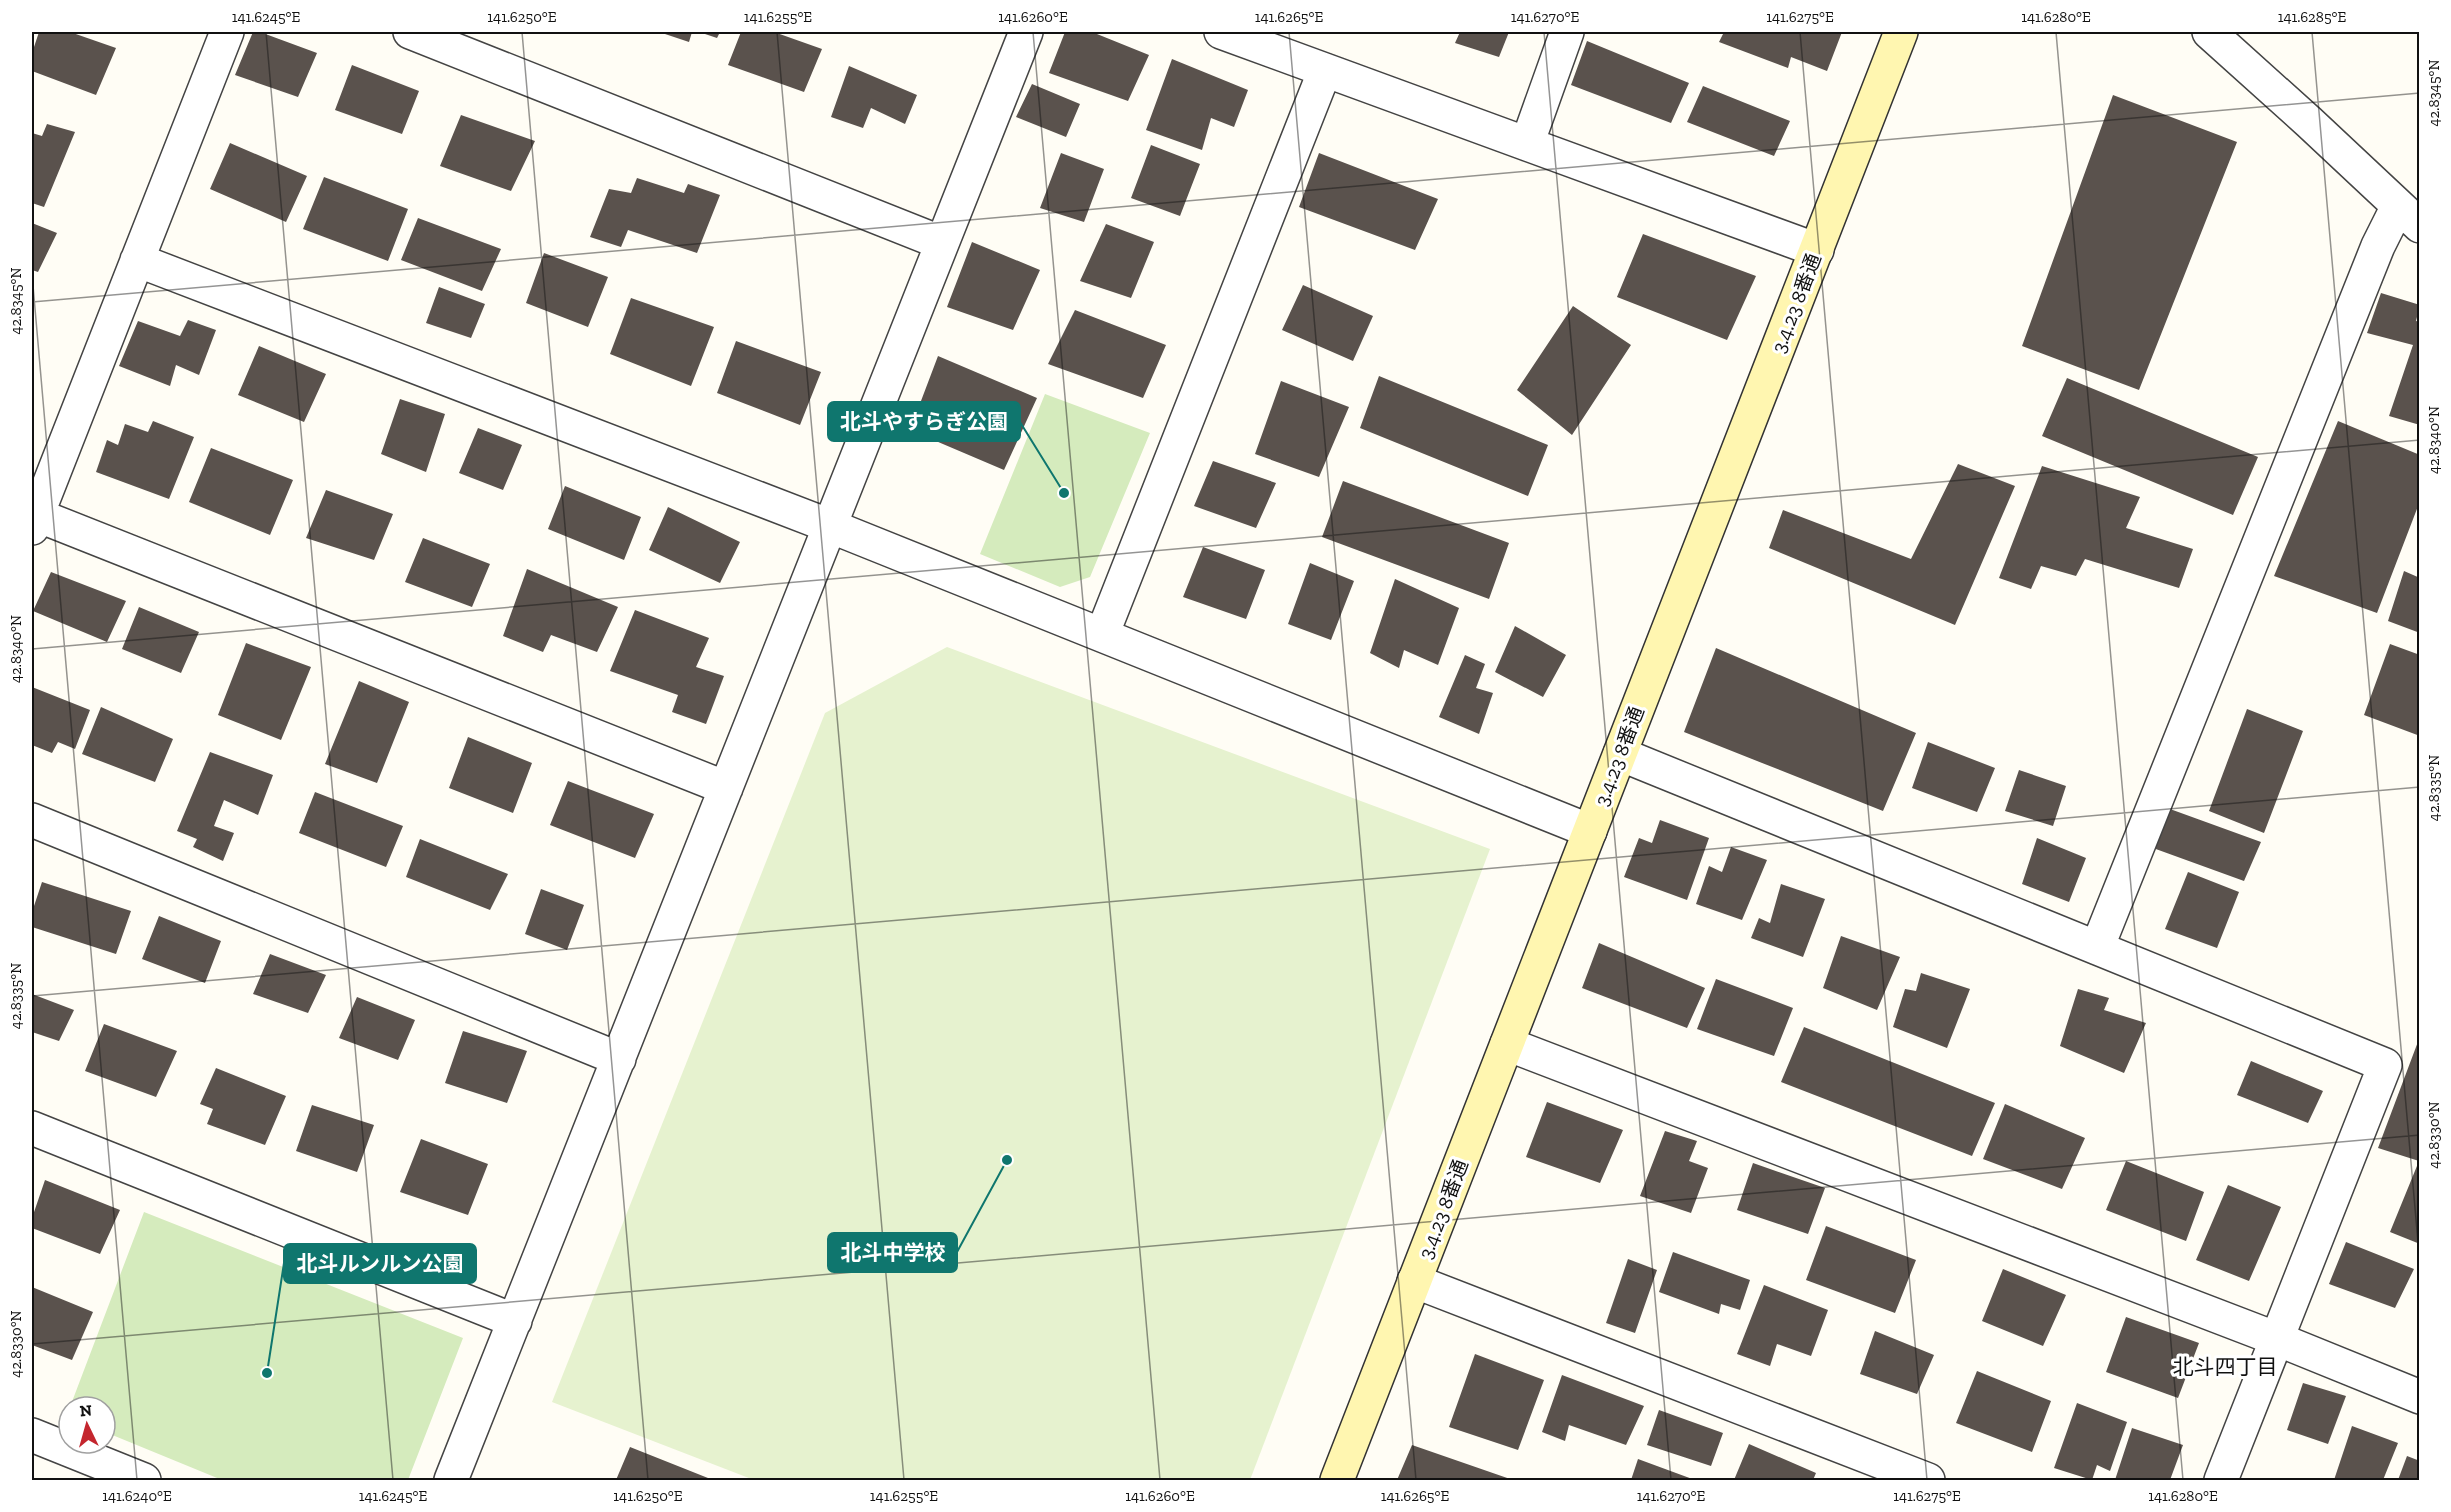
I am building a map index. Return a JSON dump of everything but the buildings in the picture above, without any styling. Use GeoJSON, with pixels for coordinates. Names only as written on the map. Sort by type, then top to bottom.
{"type":"FeatureCollection","features":[{"type":"Feature","properties":{"kind":"street"},"geometry":{"type":"LineString","coordinates":[[227,32],[34,522],[726,788]]}},
{"type":"Feature","properties":{"kind":"street"},"geometry":{"type":"LineString","coordinates":[[410,32],[942,243]]}},
{"type":"Feature","properties":{"kind":"street"},"geometry":{"type":"LineString","coordinates":[[451,1480],[1026,32]]}},
{"type":"Feature","properties":{"kind":"street"},"geometry":{"type":"LineString","coordinates":[[1221,32],[1817,250]]}},
{"type":"Feature","properties":{"kind":"street"},"geometry":{"type":"LineString","coordinates":[[1527,144],[1567,32]]}},
{"type":"Feature","properties":{"kind":"street","name":"3.4.23 8番通"},"geometry":{"type":"LineString","coordinates":[[1337,1480],[1901,32]]}},
{"type":"Feature","properties":{"kind":"street"},"geometry":{"type":"LineString","coordinates":[[2097,948],[2378,246],[2409,216],[2209,32]]}},
{"type":"Feature","properties":{"kind":"street"},"geometry":{"type":"LineString","coordinates":[[1102,634],[1325,70]]}},
{"type":"Feature","properties":{"kind":"street"},"geometry":{"type":"LineString","coordinates":[[137,260],[830,526],[1590,831]]}},
{"type":"Feature","properties":{"kind":"street"},"geometry":{"type":"LineString","coordinates":[[1620,754],[2385,1065],[2221,1480]]}},
{"type":"Feature","properties":{"kind":"street"},"geometry":{"type":"LineString","coordinates":[[32,820],[619,1059]]}},
{"type":"Feature","properties":{"kind":"street"},"geometry":{"type":"LineString","coordinates":[[1507,1044],[2277,1339],[2420,1397]]}},
{"type":"Feature","properties":{"kind":"street"},"geometry":{"type":"LineString","coordinates":[[32,1128],[515,1321]]}},
{"type":"Feature","properties":{"kind":"street"},"geometry":{"type":"LineString","coordinates":[[1414,1281],[1929,1480]]}},
{"type":"Feature","properties":{"kind":"street"},"geometry":{"type":"LineString","coordinates":[[32,1436],[144,1480]]}},
{"type":"Feature","properties":{"kind":"green space"},"geometry":{"type":"Polygon","coordinates":[[[1045,394],[1150,433],[1090,577],[1060,587],[980,554],[1045,394]]]}},
{"type":"Feature","properties":{"kind":"green space"},"geometry":{"type":"Polygon","coordinates":[[[947,647],[1490,849],[1250,1480],[754,1480],[552,1402],[825,713],[947,647]]]}},
{"type":"Feature","properties":{"kind":"green space"},"geometry":{"type":"Polygon","coordinates":[[[144,1212],[463,1338],[408,1480],[222,1480],[117,1437],[117,1395],[75,1395],[144,1212]]]}},
{"type":"Feature","properties":{"kind":"place","name":"北斗やすらぎ公園"},"geometry":{"type":"Point","coordinates":[1064,493]}},
{"type":"Feature","properties":{"kind":"place","name":"北斗中学校"},"geometry":{"type":"Point","coordinates":[1007,1160]}},
{"type":"Feature","properties":{"kind":"place","name":"北斗ルンルン公園"},"geometry":{"type":"Point","coordinates":[267,1373]}},
{"type":"Feature","properties":{"kind":"district","name":"北斗四丁目"},"geometry":{"type":"Point","coordinates":[2225,1367]}}]}
